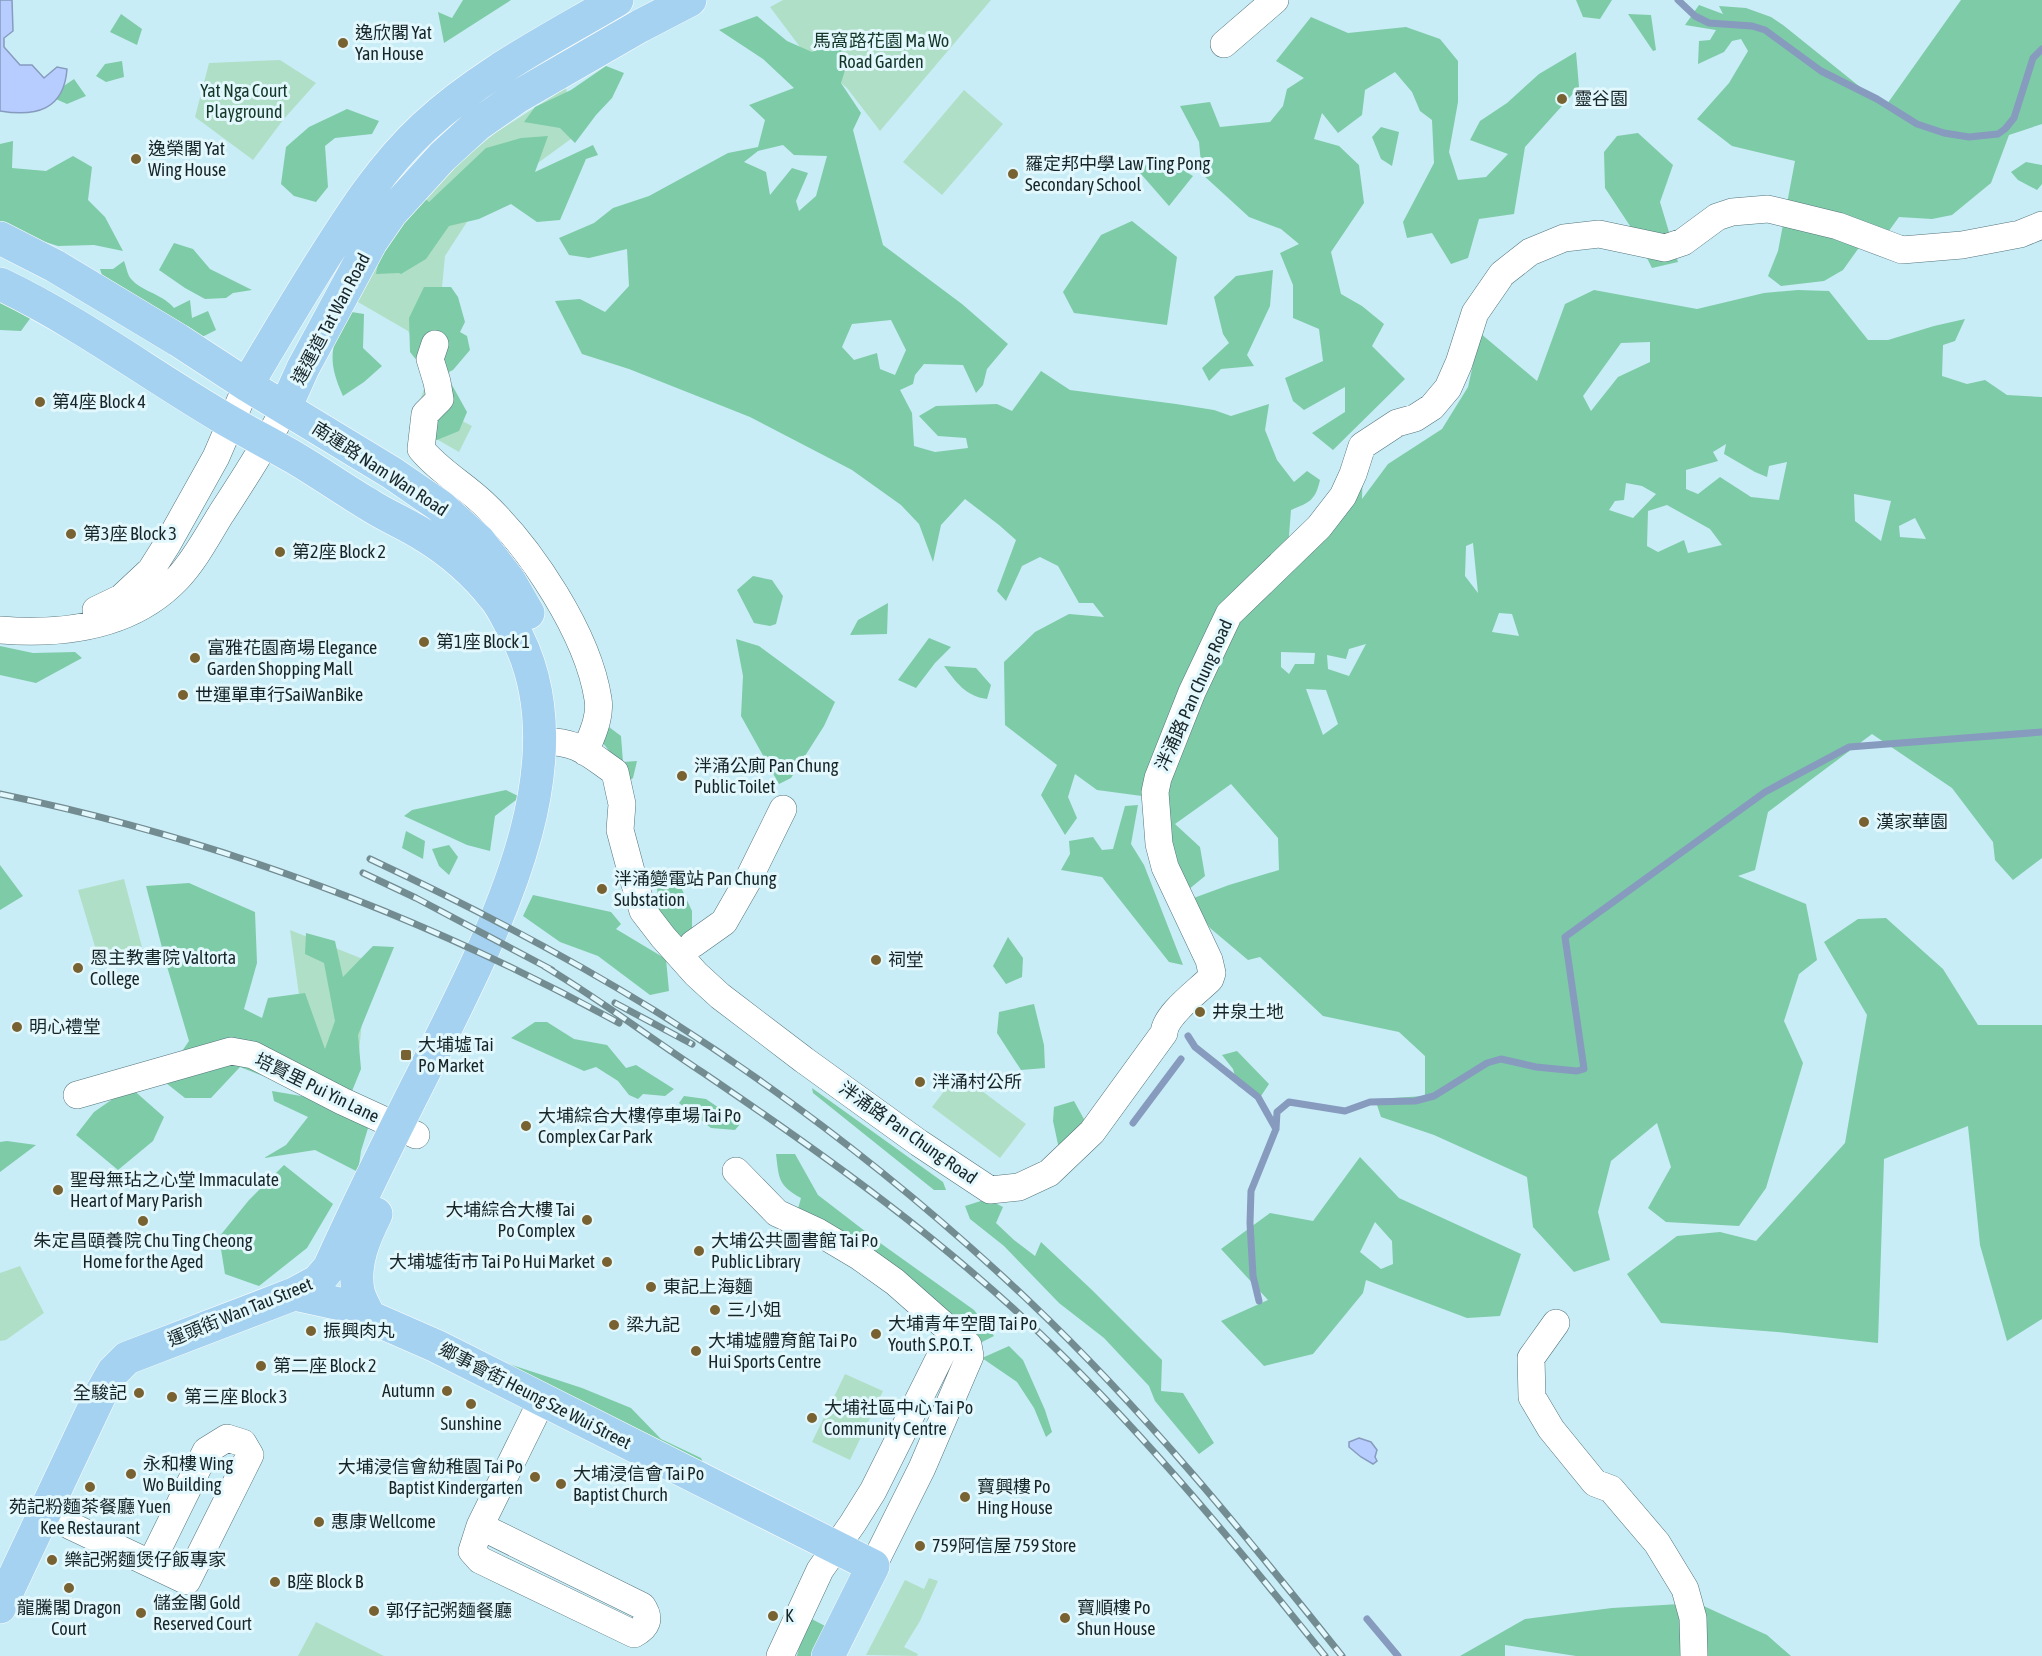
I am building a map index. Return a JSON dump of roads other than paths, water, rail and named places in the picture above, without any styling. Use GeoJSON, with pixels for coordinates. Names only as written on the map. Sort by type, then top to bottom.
{"type":"FeatureCollection","features":[{"type":"Feature","properties":{"kind":"main road","name":"達運道 Tat Wan Road"},"geometry":{"type":"LineString","coordinates":[[247,385],[354,209],[384,168],[425,127],[477,84],[617,0]]}},
{"type":"Feature","properties":{"kind":"main road","name":"達運道 Tat Wan Road"},"geometry":{"type":"LineString","coordinates":[[285,408],[303,368],[371,242],[391,213],[442,157],[477,125],[517,97],[688,0]]}},
{"type":"Feature","properties":{"kind":"main road","name":"南運路 Nam Wan Road"},"geometry":{"type":"LineString","coordinates":[[0,238],[66,272],[411,486],[440,506],[479,541],[510,580],[539,631],[551,664],[559,695],[564,745],[538,781],[498,936]]}},
{"type":"Feature","properties":{"kind":"main road","name":"南運路 Nam Wan Road"},"geometry":{"type":"LineString","coordinates":[[0,284],[106,343],[230,422],[267,442],[370,506],[425,536],[461,562],[496,598],[520,639],[532,671],[538,700],[564,745]]}},
{"type":"Feature","properties":{"kind":"main road","name":"運頭街 Wan Tau Street"},"geometry":{"type":"LineString","coordinates":[[0,1607],[113,1372],[127,1358],[294,1294],[318,1281],[329,1268],[406,1131],[454,1058],[498,936]]}},
{"type":"Feature","properties":{"kind":"main road","name":"運頭街 Wan Tau Street"},"geometry":{"type":"LineString","coordinates":[[369,1317],[358,1293],[357,1275],[361,1250],[406,1131]]}},
{"type":"Feature","properties":{"kind":"main road","name":"鄉事會街 Heung Sze Wui Street"},"geometry":{"type":"LineString","coordinates":[[294,1294],[340,1304],[436,1346],[873,1566]]}},
{"type":"Feature","properties":{"kind":"main road"},"geometry":{"type":"LineString","coordinates":[[828,1656],[873,1566]]}},
{"type":"Feature","properties":{"kind":"street"},"geometry":{"type":"LineString","coordinates":[[1224,44],[1275,0]]}},
{"type":"Feature","properties":{"kind":"street","name":"泮涌路 Pan Chung Road"},"geometry":{"type":"LineString","coordinates":[[564,745],[615,772],[622,804],[620,830],[644,911],[663,937],[696,974],[720,996],[804,1060],[919,1143],[990,1190],[1020,1187],[1049,1173],[1092,1132],[1164,1033],[1164,1026],[1175,1012],[1210,979],[1212,973],[1209,960],[1165,867],[1159,844],[1155,792],[1158,778],[1192,692],[1229,614],[1319,527],[1342,496],[1353,474],[1362,446],[1397,423],[1415,418],[1432,407],[1448,388],[1459,363],[1475,313],[1502,274],[1530,252],[1564,238],[1599,234],[1665,248],[1683,242],[1717,217],[1750,209],[1768,208],[1791,213],[1838,226],[1902,250],[1962,245],[2020,234],[2042,225]]}},
{"type":"Feature","properties":{"kind":"street"},"geometry":{"type":"LineString","coordinates":[[435,344],[430,359],[440,399],[425,414],[421,449],[431,462],[483,502],[511,532],[552,586],[585,653],[599,700],[596,728],[564,745]]}},
{"type":"Feature","properties":{"kind":"street","name":"達運道 Tat Wan Road"},"geometry":{"type":"LineString","coordinates":[[0,614],[30,617],[72,615],[100,610],[121,598],[151,570],[168,543],[216,457],[247,385]]}},
{"type":"Feature","properties":{"kind":"street","name":"達運道 Tat Wan Road"},"geometry":{"type":"LineString","coordinates":[[0,630],[34,633],[75,630],[126,615],[156,597],[178,578],[191,561],[267,442],[285,408]]}},
{"type":"Feature","properties":{"kind":"street"},"geometry":{"type":"LineString","coordinates":[[693,944],[724,922],[748,880],[783,809]]}},
{"type":"Feature","properties":{"kind":"street","name":"培賢里 Pui Yin Lane"},"geometry":{"type":"LineString","coordinates":[[77,1095],[231,1051],[253,1056],[406,1131]]}},
{"type":"Feature","properties":{"kind":"street"},"geometry":{"type":"LineString","coordinates":[[736,1171],[777,1213],[818,1232],[860,1257],[895,1282],[968,1345],[970,1356],[921,1468],[873,1566]]}},
{"type":"Feature","properties":{"kind":"street"},"geometry":{"type":"LineString","coordinates":[[1556,1323],[1531,1358],[1532,1397],[1551,1430],[1595,1483],[1611,1489],[1657,1543],[1685,1589],[1693,1618],[1694,1656]]}},
{"type":"Feature","properties":{"kind":"street"},"geometry":{"type":"LineString","coordinates":[[780,1656],[820,1570],[873,1491],[944,1349],[955,1335]]}},
{"type":"Feature","properties":{"kind":"street"},"geometry":{"type":"LineString","coordinates":[[480,1526],[642,1606],[647,1613],[648,1622],[642,1630],[634,1634],[480,1560],[472,1551],[480,1526],[542,1400]]}},
{"type":"Feature","properties":{"kind":"street"},"geometry":{"type":"LineString","coordinates":[[45,1511],[71,1526],[188,1581],[250,1455],[243,1443],[227,1438],[206,1451],[151,1563]]}},
{"type":"Feature","properties":{"kind":"water"},"geometry":{"type":"Polygon","coordinates":[[[0,0],[12,0],[13,31],[4,38],[4,47],[20,65],[32,65],[44,78],[57,67],[67,69],[65,83],[60,94],[46,108],[25,113],[0,111],[0,0]]]}},
{"type":"Feature","properties":{"kind":"water"},"geometry":{"type":"Polygon","coordinates":[[[1359,1438],[1371,1442],[1377,1450],[1375,1457],[1377,1461],[1373,1464],[1349,1447],[1349,1442],[1359,1438]]]}},
{"type":"Feature","properties":{"kind":"waterway"},"geometry":{"type":"LineString","coordinates":[[1678,0],[1695,16],[1709,23],[1752,26],[1765,30],[1821,71],[1877,99],[1917,124],[1944,133],[1969,137],[1998,134],[2005,129],[2014,118],[2033,58],[2042,49]]}},
{"type":"Feature","properties":{"kind":"waterway"},"geometry":{"type":"LineString","coordinates":[[1259,1301],[1253,1276],[1251,1191],[1276,1129],[1277,1112],[1289,1102],[1345,1111],[1370,1102],[1415,1101],[1434,1096],[1487,1063],[1501,1059],[1536,1067],[1577,1071],[1584,1069],[1565,937],[1765,792],[1849,747],[2042,732]]}},
{"type":"Feature","properties":{"kind":"waterway"},"geometry":{"type":"LineString","coordinates":[[1188,1036],[1195,1047],[1258,1097],[1276,1129]]}},
{"type":"Feature","properties":{"kind":"waterway"},"geometry":{"type":"LineString","coordinates":[[1133,1123],[1181,1059]]}},
{"type":"Feature","properties":{"kind":"waterway"},"geometry":{"type":"LineString","coordinates":[[1367,1619],[1398,1656]]}},
{"type":"Feature","properties":{"kind":"railway"},"geometry":{"type":"LineString","coordinates":[[0,794],[81,812],[161,834],[318,885],[471,948],[619,1023]]}},
{"type":"Feature","properties":{"kind":"railway"},"geometry":{"type":"LineString","coordinates":[[370,859],[513,930],[652,1009],[752,1075],[895,1183],[986,1261],[1072,1343],[1113,1386],[1192,1473],[1342,1656]]}},
{"type":"Feature","properties":{"kind":"railway"},"geometry":{"type":"LineString","coordinates":[[363,873],[416,898],[552,970]]}},
{"type":"Feature","properties":{"kind":"railway"},"geometry":{"type":"LineString","coordinates":[[544,966],[840,1168],[928,1236],[1013,1308],[1126,1421],[1227,1537],[1325,1656]]}},
{"type":"Feature","properties":{"kind":"railway"},"geometry":{"type":"LineString","coordinates":[[615,1003],[692,1044]]}},
{"type":"Feature","properties":{"kind":"place","name":"逸欣閣 Yat Yan House"},"geometry":{"type":"Point","coordinates":[343,43]}},
{"type":"Feature","properties":{"kind":"place","name":"靈谷園"},"geometry":{"type":"Point","coordinates":[1562,99]}},
{"type":"Feature","properties":{"kind":"place","name":"逸榮閣 Yat Wing House"},"geometry":{"type":"Point","coordinates":[136,159]}},
{"type":"Feature","properties":{"kind":"place","name":"羅定邦中學 Law Ting Pong Secondary School"},"geometry":{"type":"Point","coordinates":[1013,174]}},
{"type":"Feature","properties":{"kind":"place","name":"第4座 Block 4"},"geometry":{"type":"Point","coordinates":[40,402]}},
{"type":"Feature","properties":{"kind":"place","name":"第3座 Block 3"},"geometry":{"type":"Point","coordinates":[71,534]}},
{"type":"Feature","properties":{"kind":"place","name":"第2座 Block 2"},"geometry":{"type":"Point","coordinates":[280,552]}},
{"type":"Feature","properties":{"kind":"place","name":"第1座 Block 1"},"geometry":{"type":"Point","coordinates":[424,642]}},
{"type":"Feature","properties":{"kind":"place","name":"富雅花園商場 Elegance Garden Shopping Mall"},"geometry":{"type":"Point","coordinates":[195,658]}},
{"type":"Feature","properties":{"kind":"place","name":"世運單車行SaiWanBike"},"geometry":{"type":"Point","coordinates":[183,695]}},
{"type":"Feature","properties":{"kind":"place","name":"泮涌公廁 Pan Chung Public Toilet"},"geometry":{"type":"Point","coordinates":[682,776]}},
{"type":"Feature","properties":{"kind":"place","name":"漢家華園"},"geometry":{"type":"Point","coordinates":[1864,822]}},
{"type":"Feature","properties":{"kind":"place","name":"泮涌變電站 Pan Chung Substation"},"geometry":{"type":"Point","coordinates":[602,889]}},
{"type":"Feature","properties":{"kind":"place","name":"祠堂"},"geometry":{"type":"Point","coordinates":[876,960]}},
{"type":"Feature","properties":{"kind":"place","name":"恩主教書院 Valtorta College"},"geometry":{"type":"Point","coordinates":[78,968]}},
{"type":"Feature","properties":{"kind":"place","name":"井泉土地"},"geometry":{"type":"Point","coordinates":[1200,1012]}},
{"type":"Feature","properties":{"kind":"place","name":"明心禮堂"},"geometry":{"type":"Point","coordinates":[17,1027]}},
{"type":"Feature","properties":{"kind":"place","name":"大埔墟 Tai Po Market"},"geometry":{"type":"Point","coordinates":[406,1055]}},
{"type":"Feature","properties":{"kind":"place","name":"泮涌村公所"},"geometry":{"type":"Point","coordinates":[920,1082]}},
{"type":"Feature","properties":{"kind":"place","name":"大埔綜合大樓停車場 Tai Po Complex Car Park"},"geometry":{"type":"Point","coordinates":[526,1126]}},
{"type":"Feature","properties":{"kind":"place","name":"聖母無玷之心堂 Immaculate Heart of Mary Parish"},"geometry":{"type":"Point","coordinates":[58,1190]}},
{"type":"Feature","properties":{"kind":"place","name":"大埔綜合大樓 Tai Po Complex"},"geometry":{"type":"Point","coordinates":[587,1220]}},
{"type":"Feature","properties":{"kind":"place","name":"朱定昌頤養院 Chu Ting Cheong Home for the Aged"},"geometry":{"type":"Point","coordinates":[143,1221]}},
{"type":"Feature","properties":{"kind":"place","name":"大埔公共圖書館 Tai Po Public Library"},"geometry":{"type":"Point","coordinates":[699,1251]}},
{"type":"Feature","properties":{"kind":"place","name":"大埔墟街市 Tai Po Hui Market"},"geometry":{"type":"Point","coordinates":[607,1262]}},
{"type":"Feature","properties":{"kind":"place","name":"東記上海麵"},"geometry":{"type":"Point","coordinates":[651,1287]}},
{"type":"Feature","properties":{"kind":"place","name":"三小姐"},"geometry":{"type":"Point","coordinates":[715,1310]}},
{"type":"Feature","properties":{"kind":"place","name":"梁九記"},"geometry":{"type":"Point","coordinates":[614,1325]}},
{"type":"Feature","properties":{"kind":"place","name":"振興肉丸"},"geometry":{"type":"Point","coordinates":[311,1331]}},
{"type":"Feature","properties":{"kind":"place","name":"大埔青年空間 Tai Po Youth S.P.O.T."},"geometry":{"type":"Point","coordinates":[876,1334]}},
{"type":"Feature","properties":{"kind":"place","name":"大埔墟體育館 Tai Po Hui Sports Centre"},"geometry":{"type":"Point","coordinates":[696,1351]}},
{"type":"Feature","properties":{"kind":"place","name":"第二座 Block 2"},"geometry":{"type":"Point","coordinates":[261,1366]}},
{"type":"Feature","properties":{"kind":"place","name":"Autumn"},"geometry":{"type":"Point","coordinates":[447,1391]}},
{"type":"Feature","properties":{"kind":"place","name":"全駿記"},"geometry":{"type":"Point","coordinates":[139,1393]}},
{"type":"Feature","properties":{"kind":"place","name":"第三座 Block 3"},"geometry":{"type":"Point","coordinates":[172,1397]}},
{"type":"Feature","properties":{"kind":"place","name":"Sunshine"},"geometry":{"type":"Point","coordinates":[471,1404]}},
{"type":"Feature","properties":{"kind":"place","name":"大埔社區中心 Tai Po Community Centre"},"geometry":{"type":"Point","coordinates":[812,1418]}},
{"type":"Feature","properties":{"kind":"place","name":"永和樓 Wing Wo Building"},"geometry":{"type":"Point","coordinates":[131,1474]}},
{"type":"Feature","properties":{"kind":"place","name":"大埔浸信會糼稚園 Tai Po Baptist Kindergarten"},"geometry":{"type":"Point","coordinates":[535,1477]}},
{"type":"Feature","properties":{"kind":"place","name":"大埔浸信會 Tai Po Baptist Church"},"geometry":{"type":"Point","coordinates":[561,1484]}},
{"type":"Feature","properties":{"kind":"place","name":"苑記粉麵茶餐廳 Yuen Kee Restaurant"},"geometry":{"type":"Point","coordinates":[90,1487]}},
{"type":"Feature","properties":{"kind":"place","name":"寶興樓 Po Hing House"},"geometry":{"type":"Point","coordinates":[965,1497]}},
{"type":"Feature","properties":{"kind":"place","name":"惠康 Wellcome"},"geometry":{"type":"Point","coordinates":[319,1522]}},
{"type":"Feature","properties":{"kind":"place","name":"759阿信屋 759 Store"},"geometry":{"type":"Point","coordinates":[920,1546]}},
{"type":"Feature","properties":{"kind":"place","name":"樂記粥麵煲仔飯專家"},"geometry":{"type":"Point","coordinates":[52,1560]}},
{"type":"Feature","properties":{"kind":"place","name":"B座 Block B"},"geometry":{"type":"Point","coordinates":[275,1582]}},
{"type":"Feature","properties":{"kind":"place","name":"龍騰閣 Dragon Court"},"geometry":{"type":"Point","coordinates":[69,1588]}},
{"type":"Feature","properties":{"kind":"place","name":"郭仔記粥麵餐廳"},"geometry":{"type":"Point","coordinates":[374,1611]}},
{"type":"Feature","properties":{"kind":"place","name":"儲金閣 Gold Reserved Court"},"geometry":{"type":"Point","coordinates":[141,1613]}},
{"type":"Feature","properties":{"kind":"place","name":"K"},"geometry":{"type":"Point","coordinates":[773,1616]}},
{"type":"Feature","properties":{"kind":"place","name":"寶順樓 Po Shun House"},"geometry":{"type":"Point","coordinates":[1065,1618]}},
{"type":"Feature","properties":{"kind":"park label","name":"馬窩路花園 Ma Wo Road Garden"},"geometry":{"type":"Point","coordinates":[881,51]}},
{"type":"Feature","properties":{"kind":"park label","name":"Yat Nga Court Playground"},"geometry":{"type":"Point","coordinates":[244,101]}}]}
